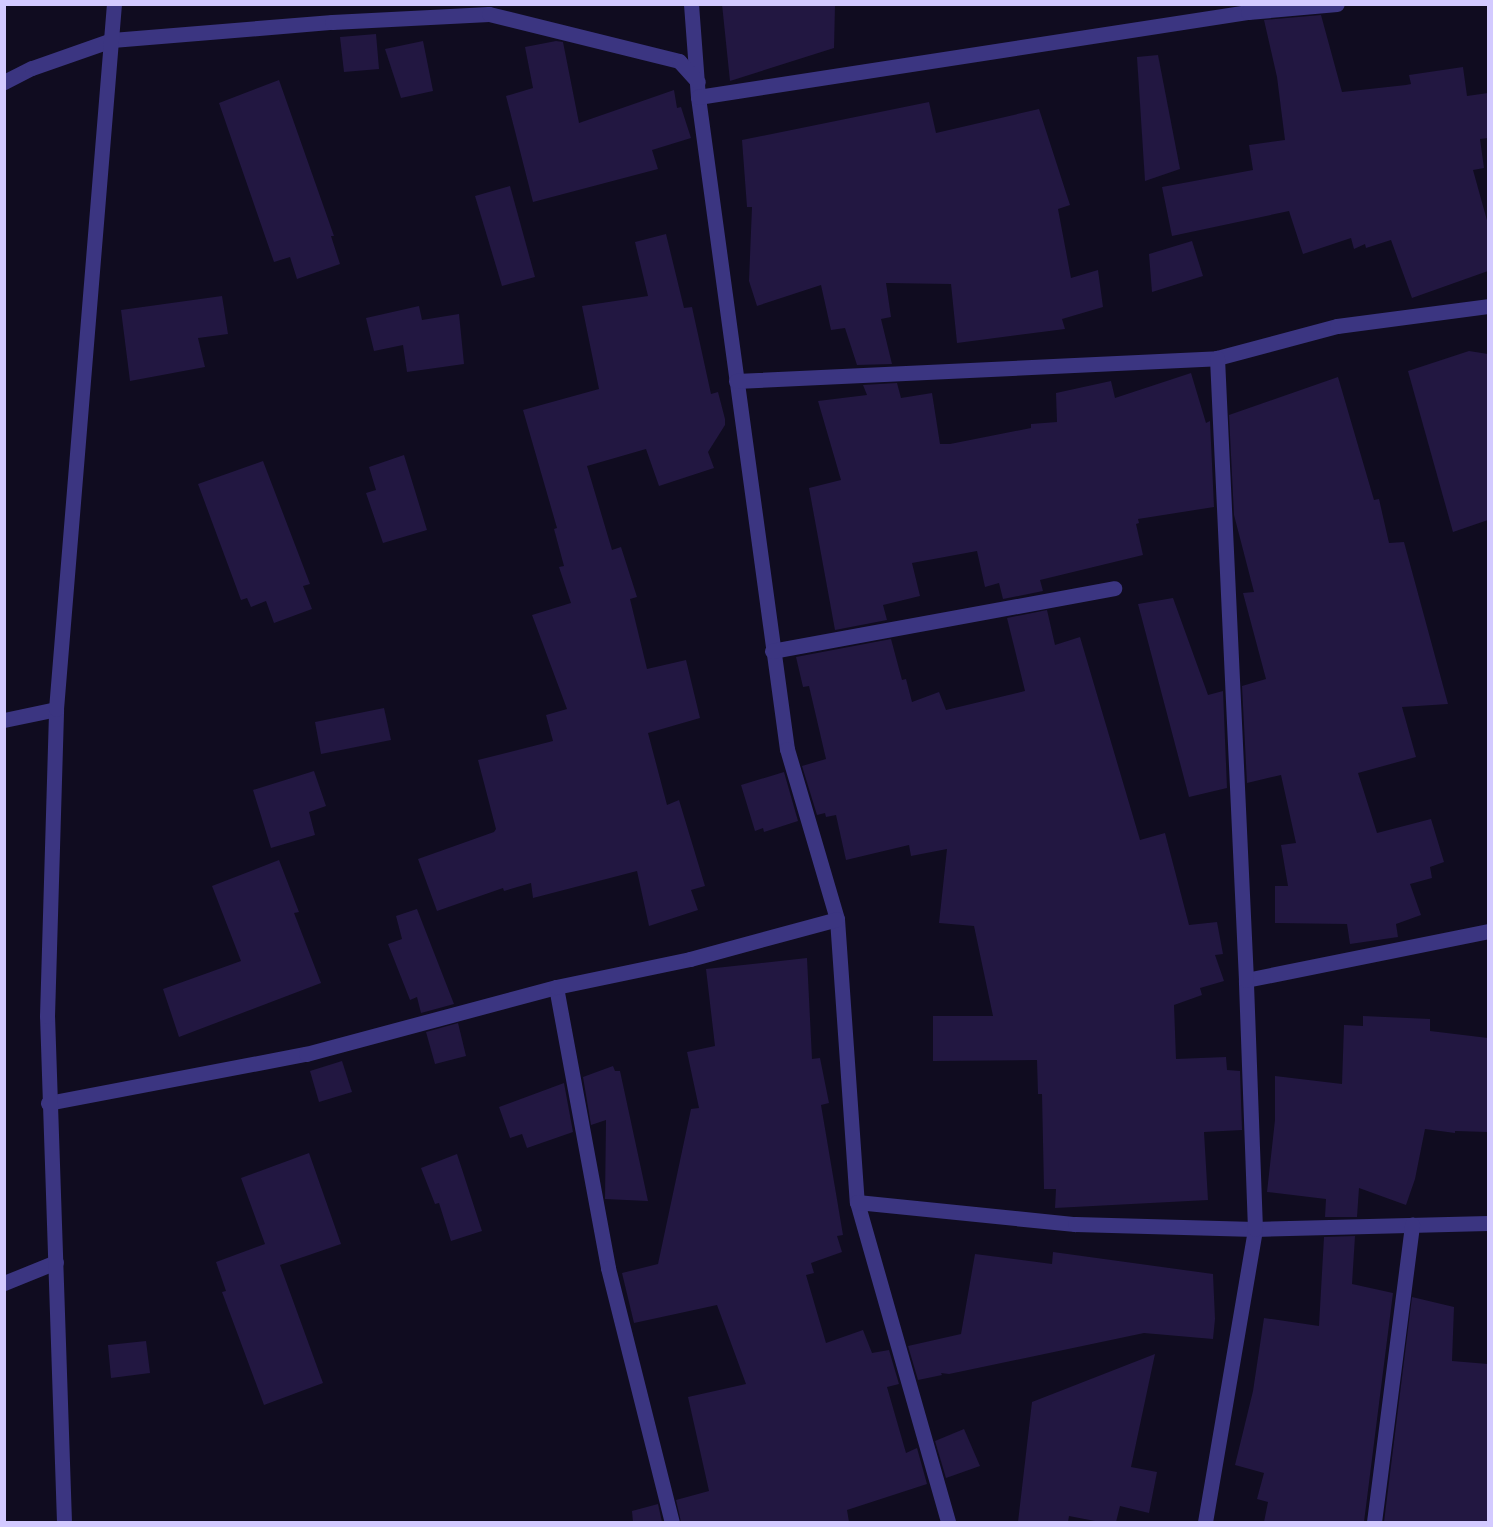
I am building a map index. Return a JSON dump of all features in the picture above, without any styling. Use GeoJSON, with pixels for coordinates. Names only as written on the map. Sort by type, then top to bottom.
{"type":"FeatureCollection","features":[{"type":"Feature","properties":{"kind":"street"},"geometry":{"type":"LineString","coordinates":[[64,1522],[57,1262],[48,1103],[47,1016],[56,709],[114,4]]}},
{"type":"Feature","properties":{"kind":"street"},"geometry":{"type":"LineString","coordinates":[[691,4],[698,90],[787,749],[837,919],[857,1202],[948,1522]]}},
{"type":"Feature","properties":{"kind":"street"},"geometry":{"type":"LineString","coordinates":[[698,90],[1248,12],[1337,4]]}},
{"type":"Feature","properties":{"kind":"street"},"geometry":{"type":"LineString","coordinates":[[4,82],[32,68],[112,40],[332,22],[489,14],[679,61],[698,90]]}},
{"type":"Feature","properties":{"kind":"street"},"geometry":{"type":"LineString","coordinates":[[736,381],[1217,358],[1337,326],[1488,306]]}},
{"type":"Feature","properties":{"kind":"street"},"geometry":{"type":"LineString","coordinates":[[1205,1522],[1255,1229],[1246,980],[1217,358]]}},
{"type":"Feature","properties":{"kind":"street"},"geometry":{"type":"LineString","coordinates":[[772,651],[1114,588]]}},
{"type":"Feature","properties":{"kind":"street"},"geometry":{"type":"LineString","coordinates":[[4,720],[56,709]]}},
{"type":"Feature","properties":{"kind":"street"},"geometry":{"type":"LineString","coordinates":[[48,1103],[306,1054],[556,987],[690,959],[837,919]]}},
{"type":"Feature","properties":{"kind":"street"},"geometry":{"type":"LineString","coordinates":[[1246,980],[1488,931]]}},
{"type":"Feature","properties":{"kind":"street"},"geometry":{"type":"LineString","coordinates":[[556,987],[608,1269],[672,1522]]}},
{"type":"Feature","properties":{"kind":"street"},"geometry":{"type":"LineString","coordinates":[[857,1202],[1075,1224],[1255,1229],[1488,1223]]}},
{"type":"Feature","properties":{"kind":"street"},"geometry":{"type":"LineString","coordinates":[[1374,1522],[1412,1224]]}},
{"type":"Feature","properties":{"kind":"street"},"geometry":{"type":"LineString","coordinates":[[4,1283],[57,1262]]}},
{"type":"Feature","properties":{"kind":"building"},"geometry":{"type":"Polygon","coordinates":[[[722,4],[835,4],[834,48],[730,81],[722,4]]]}},
{"type":"Feature","properties":{"kind":"building"},"geometry":{"type":"Polygon","coordinates":[[[1321,15],[1342,92],[1411,84],[1409,75],[1463,67],[1467,96],[1488,93],[1488,138],[1480,139],[1484,168],[1473,170],[1488,224],[1488,271],[1412,298],[1391,240],[1366,248],[1365,244],[1354,249],[1351,238],[1303,254],[1289,211],[1172,236],[1162,187],[1253,170],[1249,145],[1285,140],[1277,77],[1264,20],[1321,15]]]}},
{"type":"Feature","properties":{"kind":"building"},"geometry":{"type":"Polygon","coordinates":[[[376,34],[379,69],[344,72],[340,37],[376,34]]]}},
{"type":"Feature","properties":{"kind":"building"},"geometry":{"type":"Polygon","coordinates":[[[423,41],[433,91],[401,98],[385,49],[423,41]]]}},
{"type":"Feature","properties":{"kind":"building"},"geometry":{"type":"Polygon","coordinates":[[[556,41],[563,42],[579,123],[674,90],[677,108],[681,107],[691,138],[652,150],[658,169],[533,202],[506,96],[533,88],[525,47],[556,41]]]}},
{"type":"Feature","properties":{"kind":"building"},"geometry":{"type":"Polygon","coordinates":[[[1158,55],[1180,169],[1145,181],[1137,57],[1158,55]]]}},
{"type":"Feature","properties":{"kind":"building"},"geometry":{"type":"Polygon","coordinates":[[[279,80],[334,236],[331,236],[340,264],[297,279],[290,257],[274,262],[219,103],[279,80]]]}},
{"type":"Feature","properties":{"kind":"building"},"geometry":{"type":"Polygon","coordinates":[[[929,102],[936,133],[1039,109],[1070,205],[1058,209],[1071,278],[1098,270],[1103,307],[1062,319],[1065,329],[957,343],[951,284],[886,283],[891,317],[881,319],[892,364],[857,365],[845,328],[831,330],[821,285],[757,306],[749,281],[752,207],[747,207],[742,140],[929,102]]]}},
{"type":"Feature","properties":{"kind":"building"},"geometry":{"type":"Polygon","coordinates":[[[510,186],[535,277],[502,286],[475,196],[510,186]]]}},
{"type":"Feature","properties":{"kind":"building"},"geometry":{"type":"Polygon","coordinates":[[[666,234],[684,308],[692,307],[711,394],[718,392],[725,419],[725,425],[708,452],[714,468],[659,486],[646,449],[587,466],[612,550],[621,547],[637,597],[630,599],[647,669],[686,660],[700,718],[648,733],[667,805],[679,800],[705,886],[691,890],[698,910],[649,926],[637,871],[533,898],[531,883],[504,891],[503,888],[437,911],[418,859],[494,832],[496,829],[478,760],[553,741],[546,715],[567,709],[532,615],[571,603],[559,567],[564,566],[554,529],[557,528],[523,410],[599,389],[582,306],[648,296],[635,242],[666,234]]]}},
{"type":"Feature","properties":{"kind":"building"},"geometry":{"type":"Polygon","coordinates":[[[1192,241],[1203,276],[1152,292],[1149,254],[1192,241]]]}},
{"type":"Feature","properties":{"kind":"building"},"geometry":{"type":"Polygon","coordinates":[[[222,296],[228,334],[198,338],[205,367],[130,381],[121,310],[222,296]]]}},
{"type":"Feature","properties":{"kind":"building"},"geometry":{"type":"Polygon","coordinates":[[[419,306],[422,320],[459,314],[464,364],[407,372],[403,345],[374,351],[366,318],[419,306]]]}},
{"type":"Feature","properties":{"kind":"building"},"geometry":{"type":"Polygon","coordinates":[[[1469,351],[1488,354],[1488,520],[1453,532],[1408,371],[1469,351]]]}},
{"type":"Feature","properties":{"kind":"building"},"geometry":{"type":"Polygon","coordinates":[[[1191,373],[1206,423],[1210,421],[1214,507],[1138,519],[1139,523],[1136,524],[1143,555],[1040,580],[1043,591],[1003,599],[999,583],[985,587],[977,551],[912,563],[920,596],[883,605],[887,620],[835,630],[809,488],[841,480],[818,401],[867,395],[863,385],[897,383],[901,398],[932,393],[940,444],[950,444],[1031,428],[1031,424],[1057,422],[1056,393],[1111,381],[1115,398],[1191,373]]]}},
{"type":"Feature","properties":{"kind":"building"},"geometry":{"type":"Polygon","coordinates":[[[1338,377],[1374,500],[1379,499],[1389,543],[1404,542],[1448,704],[1402,707],[1416,757],[1358,773],[1377,833],[1431,819],[1444,862],[1430,867],[1432,878],[1410,884],[1421,915],[1396,924],[1398,937],[1350,944],[1347,924],[1275,923],[1275,886],[1288,886],[1281,845],[1296,843],[1281,775],[1247,783],[1242,686],[1266,679],[1243,593],[1254,592],[1234,515],[1229,415],[1338,377]]]}},
{"type":"Feature","properties":{"kind":"building"},"geometry":{"type":"Polygon","coordinates":[[[404,455],[427,530],[383,543],[366,493],[376,490],[369,467],[404,455]]]}},
{"type":"Feature","properties":{"kind":"building"},"geometry":{"type":"Polygon","coordinates":[[[263,461],[310,584],[303,586],[312,609],[274,623],[266,601],[251,607],[247,598],[241,600],[198,484],[263,461]]]}},
{"type":"Feature","properties":{"kind":"building"},"geometry":{"type":"Polygon","coordinates":[[[1173,598],[1208,695],[1223,691],[1227,788],[1189,797],[1138,604],[1173,598]]]}},
{"type":"Feature","properties":{"kind":"building"},"geometry":{"type":"Polygon","coordinates":[[[1047,610],[1055,645],[1080,637],[1140,840],[1165,833],[1189,925],[1217,922],[1223,954],[1215,955],[1224,981],[1200,988],[1202,995],[1174,1005],[1176,1059],[1226,1057],[1227,1070],[1240,1071],[1242,1130],[1204,1132],[1208,1200],[1055,1208],[1056,1189],[1044,1189],[1042,1094],[1038,1094],[1037,1060],[933,1061],[933,1016],[993,1016],[974,926],[939,923],[947,849],[911,856],[909,845],[846,860],[836,815],[826,817],[825,813],[817,815],[802,766],[826,759],[809,686],[803,687],[796,657],[891,639],[902,680],[906,679],[912,702],[939,692],[946,710],[1025,691],[1007,618],[1047,610]]]}},
{"type":"Feature","properties":{"kind":"building"},"geometry":{"type":"Polygon","coordinates":[[[384,708],[391,740],[321,754],[315,722],[384,708]]]}},
{"type":"Feature","properties":{"kind":"building"},"geometry":{"type":"Polygon","coordinates":[[[314,771],[326,806],[309,812],[315,835],[271,848],[253,790],[314,771]]]}},
{"type":"Feature","properties":{"kind":"building"},"geometry":{"type":"Polygon","coordinates":[[[784,772],[798,821],[764,832],[763,828],[755,831],[741,785],[784,772]]]}},
{"type":"Feature","properties":{"kind":"building"},"geometry":{"type":"Polygon","coordinates":[[[279,860],[299,912],[294,913],[321,983],[179,1037],[163,989],[241,961],[212,886],[279,860]]]}},
{"type":"Feature","properties":{"kind":"building"},"geometry":{"type":"Polygon","coordinates":[[[417,909],[454,1004],[421,1013],[417,997],[410,1000],[388,944],[402,939],[396,916],[417,909]]]}},
{"type":"Feature","properties":{"kind":"building"},"geometry":{"type":"Polygon","coordinates":[[[807,958],[812,1059],[820,1058],[829,1103],[821,1105],[843,1235],[837,1236],[842,1252],[811,1263],[814,1273],[806,1275],[826,1343],[863,1330],[872,1353],[889,1350],[899,1384],[887,1387],[906,1453],[917,1448],[927,1484],[847,1510],[849,1522],[681,1522],[676,1500],[709,1491],[688,1397],[746,1384],[717,1305],[634,1323],[622,1273],[658,1264],[691,1109],[699,1108],[687,1052],[715,1046],[706,969],[807,958]]]}},
{"type":"Feature","properties":{"kind":"building"},"geometry":{"type":"Polygon","coordinates":[[[1363,1016],[1430,1019],[1430,1031],[1488,1038],[1488,1132],[1455,1131],[1455,1133],[1425,1129],[1415,1179],[1406,1205],[1359,1188],[1357,1217],[1325,1217],[1326,1199],[1267,1192],[1275,1120],[1275,1076],[1342,1084],[1344,1025],[1363,1026],[1363,1016]]]}},
{"type":"Feature","properties":{"kind":"building"},"geometry":{"type":"Polygon","coordinates":[[[458,1023],[466,1056],[435,1064],[426,1032],[458,1023]]]}},
{"type":"Feature","properties":{"kind":"building"},"geometry":{"type":"Polygon","coordinates":[[[342,1061],[352,1092],[319,1102],[310,1071],[342,1061]]]}},
{"type":"Feature","properties":{"kind":"building"},"geometry":{"type":"Polygon","coordinates":[[[613,1066],[615,1071],[620,1071],[648,1201],[605,1199],[606,1120],[591,1125],[583,1077],[613,1066]]]}},
{"type":"Feature","properties":{"kind":"building"},"geometry":{"type":"Polygon","coordinates":[[[564,1083],[573,1132],[527,1148],[522,1134],[510,1138],[499,1107],[564,1083]]]}},
{"type":"Feature","properties":{"kind":"building"},"geometry":{"type":"Polygon","coordinates":[[[309,1153],[341,1244],[280,1265],[323,1383],[264,1405],[222,1292],[226,1291],[216,1262],[265,1244],[241,1178],[309,1153]]]}},
{"type":"Feature","properties":{"kind":"building"},"geometry":{"type":"Polygon","coordinates":[[[457,1154],[482,1231],[451,1241],[439,1203],[435,1204],[421,1168],[457,1154]]]}},
{"type":"Feature","properties":{"kind":"building"},"geometry":{"type":"Polygon","coordinates":[[[1355,1236],[1352,1284],[1393,1293],[1364,1522],[1264,1522],[1268,1502],[1257,1499],[1264,1473],[1235,1465],[1253,1391],[1264,1318],[1319,1326],[1324,1237],[1355,1236]]]}},
{"type":"Feature","properties":{"kind":"building"},"geometry":{"type":"Polygon","coordinates":[[[1053,1252],[1213,1274],[1215,1319],[1213,1339],[1144,1333],[949,1374],[941,1373],[942,1375],[918,1380],[908,1346],[961,1334],[975,1254],[1052,1264],[1053,1252]]]}},
{"type":"Feature","properties":{"kind":"building"},"geometry":{"type":"Polygon","coordinates":[[[1412,1297],[1454,1307],[1452,1361],[1488,1364],[1488,1522],[1384,1522],[1412,1297]]]}},
{"type":"Feature","properties":{"kind":"building"},"geometry":{"type":"Polygon","coordinates":[[[146,1341],[150,1373],[111,1378],[108,1345],[146,1341]]]}},
{"type":"Feature","properties":{"kind":"building"},"geometry":{"type":"Polygon","coordinates":[[[1155,1354],[1131,1467],[1157,1472],[1149,1513],[1120,1506],[1116,1522],[1100,1522],[1069,1516],[1068,1522],[1018,1522],[1032,1402],[1155,1354]]]}},
{"type":"Feature","properties":{"kind":"building"},"geometry":{"type":"Polygon","coordinates":[[[964,1429],[980,1466],[946,1478],[935,1441],[964,1429]]]}},
{"type":"Feature","properties":{"kind":"building"},"geometry":{"type":"Polygon","coordinates":[[[658,1504],[662,1522],[633,1522],[632,1511],[658,1504]]]}}]}
